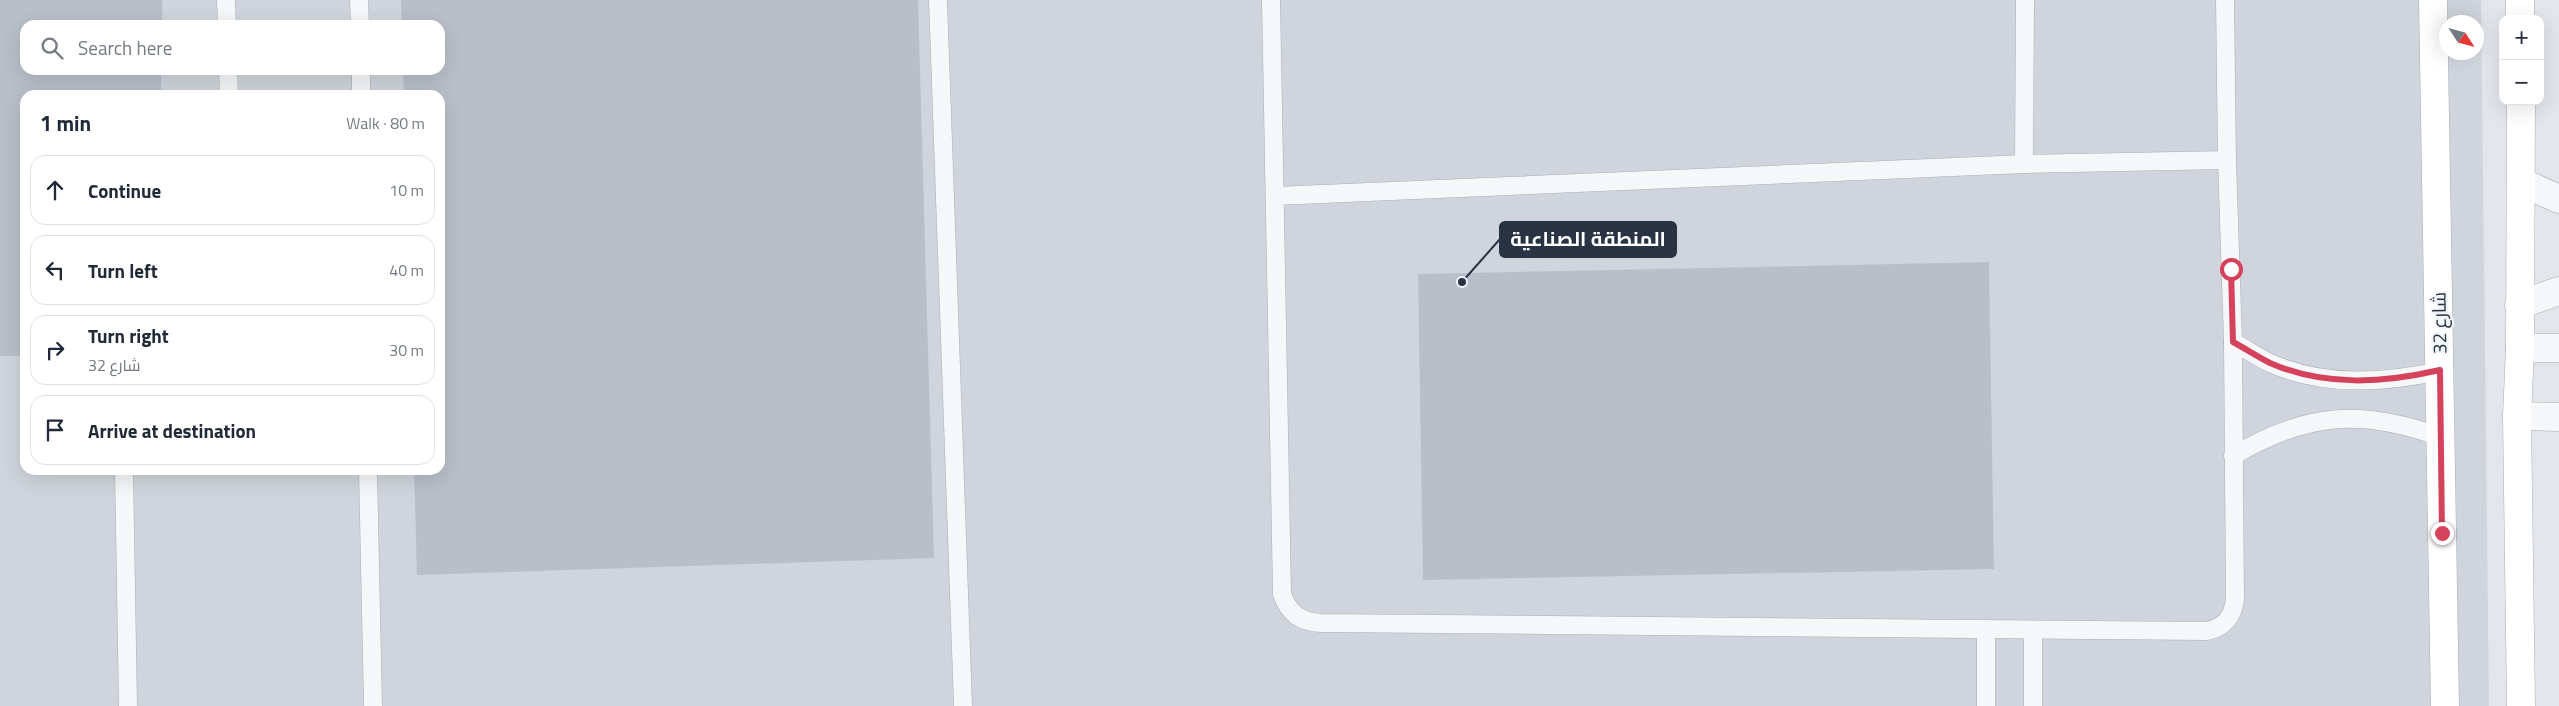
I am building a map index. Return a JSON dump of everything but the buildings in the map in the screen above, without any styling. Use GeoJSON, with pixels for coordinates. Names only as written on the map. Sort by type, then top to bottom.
{"type":"FeatureCollection","features":[{"type":"Feature","properties":{"kind":"main road","name":"شارع 32"},"geometry":{"type":"LineString","coordinates":[[2433,0],[2445,706]]}},
{"type":"Feature","properties":{"kind":"main road"},"geometry":{"type":"LineString","coordinates":[[2520,0],[2520,15]]}},
{"type":"Feature","properties":{"kind":"main road"},"geometry":{"type":"LineString","coordinates":[[2521,105],[2520,348],[2517,416],[2521,706]]}},
{"type":"Feature","properties":{"kind":"street"},"geometry":{"type":"LineString","coordinates":[[2521,182],[2559,199]]}},
{"type":"Feature","properties":{"kind":"street"},"geometry":{"type":"LineString","coordinates":[[2519,305],[2559,291]]}},
{"type":"Feature","properties":{"kind":"street"},"geometry":{"type":"LineString","coordinates":[[2520,348],[2559,348]]}},
{"type":"Feature","properties":{"kind":"street"},"geometry":{"type":"LineString","coordinates":[[2517,416],[2559,417]]}},
{"type":"Feature","properties":{"kind":"lane"},"geometry":{"type":"LineString","coordinates":[[226,0],[227,20]]}},
{"type":"Feature","properties":{"kind":"lane"},"geometry":{"type":"LineString","coordinates":[[360,0],[360,20]]}},
{"type":"Feature","properties":{"kind":"lane"},"geometry":{"type":"LineString","coordinates":[[938,0],[963,706]]}},
{"type":"Feature","properties":{"kind":"lane"},"geometry":{"type":"LineString","coordinates":[[1271,0],[1282,594],[1285,605],[1300,620],[1322,623],[2207,631],[2224,624],[2230,617],[2234,599],[2233,342],[2227,160],[2225,0]]}},
{"type":"Feature","properties":{"kind":"lane"},"geometry":{"type":"LineString","coordinates":[[2024,164],[2025,0]]}},
{"type":"Feature","properties":{"kind":"lane"},"geometry":{"type":"LineString","coordinates":[[228,75],[229,90]]}},
{"type":"Feature","properties":{"kind":"lane"},"geometry":{"type":"LineString","coordinates":[[361,75],[361,90]]}},
{"type":"Feature","properties":{"kind":"lane"},"geometry":{"type":"LineString","coordinates":[[1275,196],[2024,164],[2227,160]]}},
{"type":"Feature","properties":{"kind":"lane"},"geometry":{"type":"LineString","coordinates":[[2233,342],[2271,363],[2312,376],[2354,382],[2397,380],[2440,370]]}},
{"type":"Feature","properties":{"kind":"lane"},"geometry":{"type":"LineString","coordinates":[[2233,456],[2264,437],[2298,425],[2334,419],[2370,418],[2406,424],[2440,437]]}},
{"type":"Feature","properties":{"kind":"lane"},"geometry":{"type":"LineString","coordinates":[[124,475],[128,706]]}},
{"type":"Feature","properties":{"kind":"lane"},"geometry":{"type":"LineString","coordinates":[[368,475],[373,706]]}},
{"type":"Feature","properties":{"kind":"lane"},"geometry":{"type":"LineString","coordinates":[[1986,630],[1986,706]]}},
{"type":"Feature","properties":{"kind":"lane"},"geometry":{"type":"LineString","coordinates":[[2033,630],[2033,706]]}},
{"type":"Feature","properties":{"kind":"shaded area"},"geometry":{"type":"Polygon","coordinates":[[[0,0],[2481,0],[2481,15],[2439,15],[2439,60],[2482,60],[2489,706],[0,706],[0,0]]]}},
{"type":"Feature","properties":{"kind":"place","name":"المنطقة الصناعية"},"geometry":{"type":"Point","coordinates":[1462,282]}},
{"type":"Feature","properties":{"kind":"route"},"geometry":{"type":"LineString","coordinates":[[2231,269],[2233,342],[2271,363],[2312,376],[2354,382],[2397,380],[2440,370],[2442,533]]}}]}
